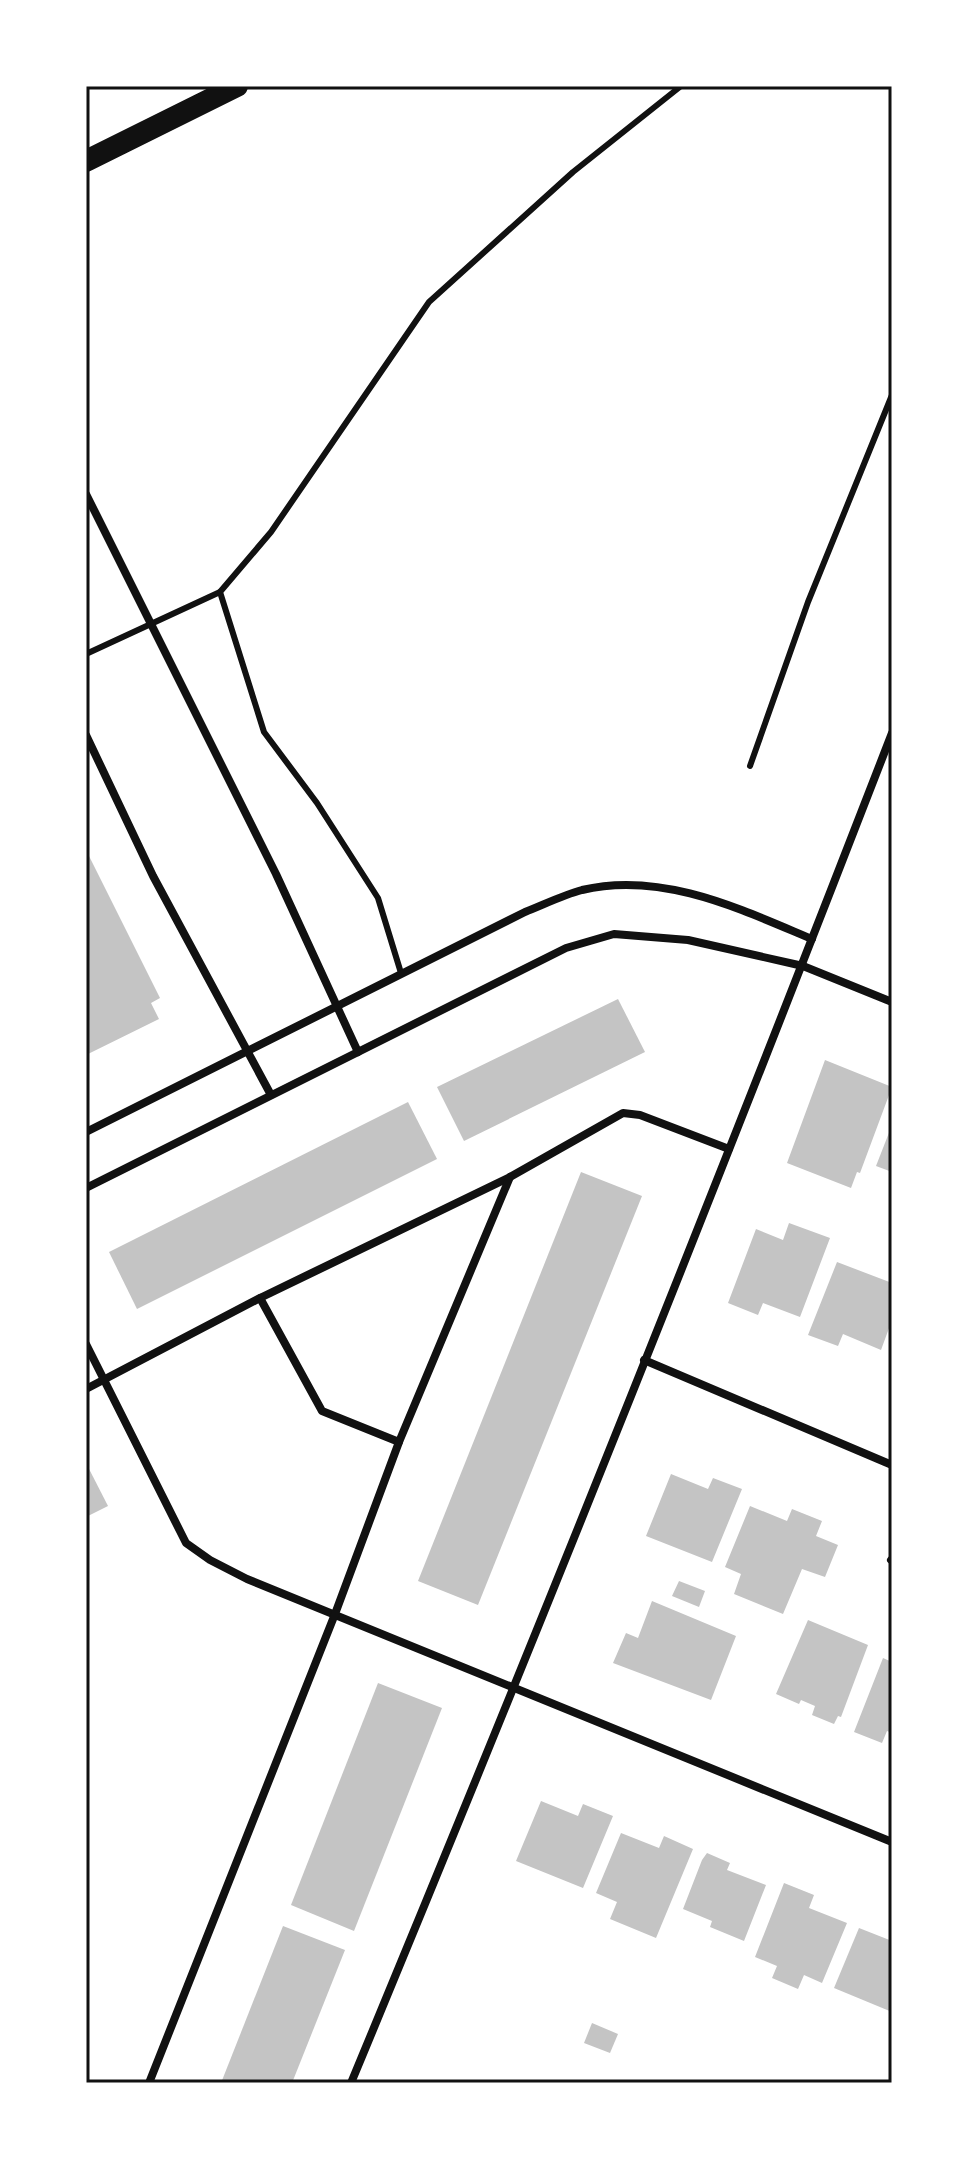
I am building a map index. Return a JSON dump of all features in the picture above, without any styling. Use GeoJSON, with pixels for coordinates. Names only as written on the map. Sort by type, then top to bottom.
{"type":"FeatureCollection","features":[{"type":"Feature","properties":{"kind":"highway"},"geometry":{"type":"LineString","coordinates":[[86,161],[237,86]]}},
{"type":"Feature","properties":{"kind":"street"},"geometry":{"type":"LineString","coordinates":[[86,494],[276,874],[358,1052]]}},
{"type":"Feature","properties":{"kind":"street"},"geometry":{"type":"LineString","coordinates":[[351,2083],[515,1689],[803,966],[892,733]]}},
{"type":"Feature","properties":{"kind":"street"},"geometry":{"type":"LineString","coordinates":[[86,735],[153,876],[271,1095]]}},
{"type":"Feature","properties":{"kind":"street"},"geometry":{"type":"LineString","coordinates":[[86,1132],[525,912],[582,891],[620,885],[671,889],[720,901],[812,939]]}},
{"type":"Feature","properties":{"kind":"street"},"geometry":{"type":"LineString","coordinates":[[86,1188],[566,948],[614,934],[688,940],[803,966],[892,1002]]}},
{"type":"Feature","properties":{"kind":"street"},"geometry":{"type":"LineString","coordinates":[[86,1389],[260,1298],[510,1177],[623,1113],[640,1115],[729,1149]]}},
{"type":"Feature","properties":{"kind":"street"},"geometry":{"type":"LineString","coordinates":[[149,2083],[335,1614],[399,1442],[510,1177]]}},
{"type":"Feature","properties":{"kind":"street"},"geometry":{"type":"LineString","coordinates":[[260,1298],[322,1411],[399,1442]]}},
{"type":"Feature","properties":{"kind":"street"},"geometry":{"type":"LineString","coordinates":[[86,1344],[186,1543],[210,1560],[247,1579],[892,1842]]}},
{"type":"Feature","properties":{"kind":"street"},"geometry":{"type":"LineString","coordinates":[[644,1360],[892,1465]]}},
{"type":"Feature","properties":{"kind":"lane"},"geometry":{"type":"LineString","coordinates":[[86,654],[220,592],[271,532],[429,302],[573,172],[681,86]]}},
{"type":"Feature","properties":{"kind":"lane"},"geometry":{"type":"LineString","coordinates":[[750,766],[808,602],[892,395]]}},
{"type":"Feature","properties":{"kind":"lane"},"geometry":{"type":"LineString","coordinates":[[220,592],[264,732],[317,803],[378,898],[401,973]]}},
{"type":"Feature","properties":{"kind":"building"},"geometry":{"type":"Polygon","coordinates":[[[86,850],[160,998],[151,1003],[159,1019],[86,1055],[86,850]]]}},
{"type":"Feature","properties":{"kind":"building"},"geometry":{"type":"Polygon","coordinates":[[[618,999],[645,1052],[464,1141],[437,1087],[618,999]]]}},
{"type":"Feature","properties":{"kind":"building"},"geometry":{"type":"Polygon","coordinates":[[[825,1060],[892,1087],[860,1173],[857,1172],[851,1188],[787,1163],[825,1060]]]}},
{"type":"Feature","properties":{"kind":"building"},"geometry":{"type":"Polygon","coordinates":[[[408,1102],[437,1159],[137,1309],[109,1252],[408,1102]]]}},
{"type":"Feature","properties":{"kind":"building"},"geometry":{"type":"Polygon","coordinates":[[[892,1125],[892,1172],[876,1166],[892,1125]]]}},
{"type":"Feature","properties":{"kind":"building"},"geometry":{"type":"Polygon","coordinates":[[[581,1172],[642,1196],[478,1605],[418,1581],[581,1172]]]}},
{"type":"Feature","properties":{"kind":"building"},"geometry":{"type":"Polygon","coordinates":[[[789,1223],[830,1238],[800,1317],[763,1303],[758,1315],[728,1303],[756,1229],[783,1240],[789,1223]]]}},
{"type":"Feature","properties":{"kind":"building"},"geometry":{"type":"Polygon","coordinates":[[[837,1262],[892,1283],[892,1320],[881,1350],[843,1334],[838,1346],[808,1335],[837,1262]]]}},
{"type":"Feature","properties":{"kind":"building"},"geometry":{"type":"Polygon","coordinates":[[[86,1463],[108,1506],[86,1517],[86,1463]]]}},
{"type":"Feature","properties":{"kind":"building"},"geometry":{"type":"Polygon","coordinates":[[[671,1474],[708,1489],[713,1478],[742,1489],[712,1562],[646,1536],[671,1474]]]}},
{"type":"Feature","properties":{"kind":"building"},"geometry":{"type":"Polygon","coordinates":[[[750,1506],[787,1521],[792,1509],[822,1521],[816,1536],[838,1545],[825,1577],[802,1569],[783,1614],[734,1594],[741,1574],[725,1567],[750,1506]]]}},
{"type":"Feature","properties":{"kind":"building"},"geometry":{"type":"Polygon","coordinates":[[[679,1581],[705,1591],[699,1607],[672,1596],[679,1581]]]}},
{"type":"Feature","properties":{"kind":"building"},"geometry":{"type":"Polygon","coordinates":[[[652,1601],[736,1636],[711,1700],[613,1663],[626,1633],[638,1638],[652,1601]]]}},
{"type":"Feature","properties":{"kind":"building"},"geometry":{"type":"Polygon","coordinates":[[[808,1620],[868,1645],[841,1717],[838,1716],[834,1724],[812,1715],[815,1706],[801,1700],[799,1704],[776,1694],[808,1620]]]}},
{"type":"Feature","properties":{"kind":"building"},"geometry":{"type":"Polygon","coordinates":[[[883,1658],[892,1662],[892,1733],[887,1731],[882,1743],[854,1732],[883,1658]]]}},
{"type":"Feature","properties":{"kind":"building"},"geometry":{"type":"Polygon","coordinates":[[[378,1683],[442,1708],[354,1931],[291,1905],[378,1683]]]}},
{"type":"Feature","properties":{"kind":"building"},"geometry":{"type":"Polygon","coordinates":[[[541,1801],[578,1816],[583,1804],[613,1816],[583,1888],[516,1861],[541,1801]]]}},
{"type":"Feature","properties":{"kind":"building"},"geometry":{"type":"Polygon","coordinates":[[[621,1833],[659,1848],[664,1836],[693,1849],[656,1938],[610,1919],[617,1902],[596,1893],[621,1833]]]}},
{"type":"Feature","properties":{"kind":"building"},"geometry":{"type":"Polygon","coordinates":[[[707,1853],[730,1863],[727,1870],[766,1885],[744,1941],[710,1927],[712,1921],[683,1909],[707,1853]]]}},
{"type":"Feature","properties":{"kind":"building"},"geometry":{"type":"Polygon","coordinates":[[[784,1883],[814,1895],[809,1908],[847,1923],[822,1983],[804,1975],[798,1989],[772,1978],[777,1966],[755,1957],[784,1883]]]}},
{"type":"Feature","properties":{"kind":"building"},"geometry":{"type":"Polygon","coordinates":[[[283,1926],[345,1950],[292,2083],[221,2083],[283,1926]]]}},
{"type":"Feature","properties":{"kind":"building"},"geometry":{"type":"Polygon","coordinates":[[[859,1928],[892,1941],[892,2012],[834,1988],[859,1928]]]}},
{"type":"Feature","properties":{"kind":"building"},"geometry":{"type":"Polygon","coordinates":[[[592,2023],[618,2034],[610,2053],[584,2043],[592,2023]]]}}]}
